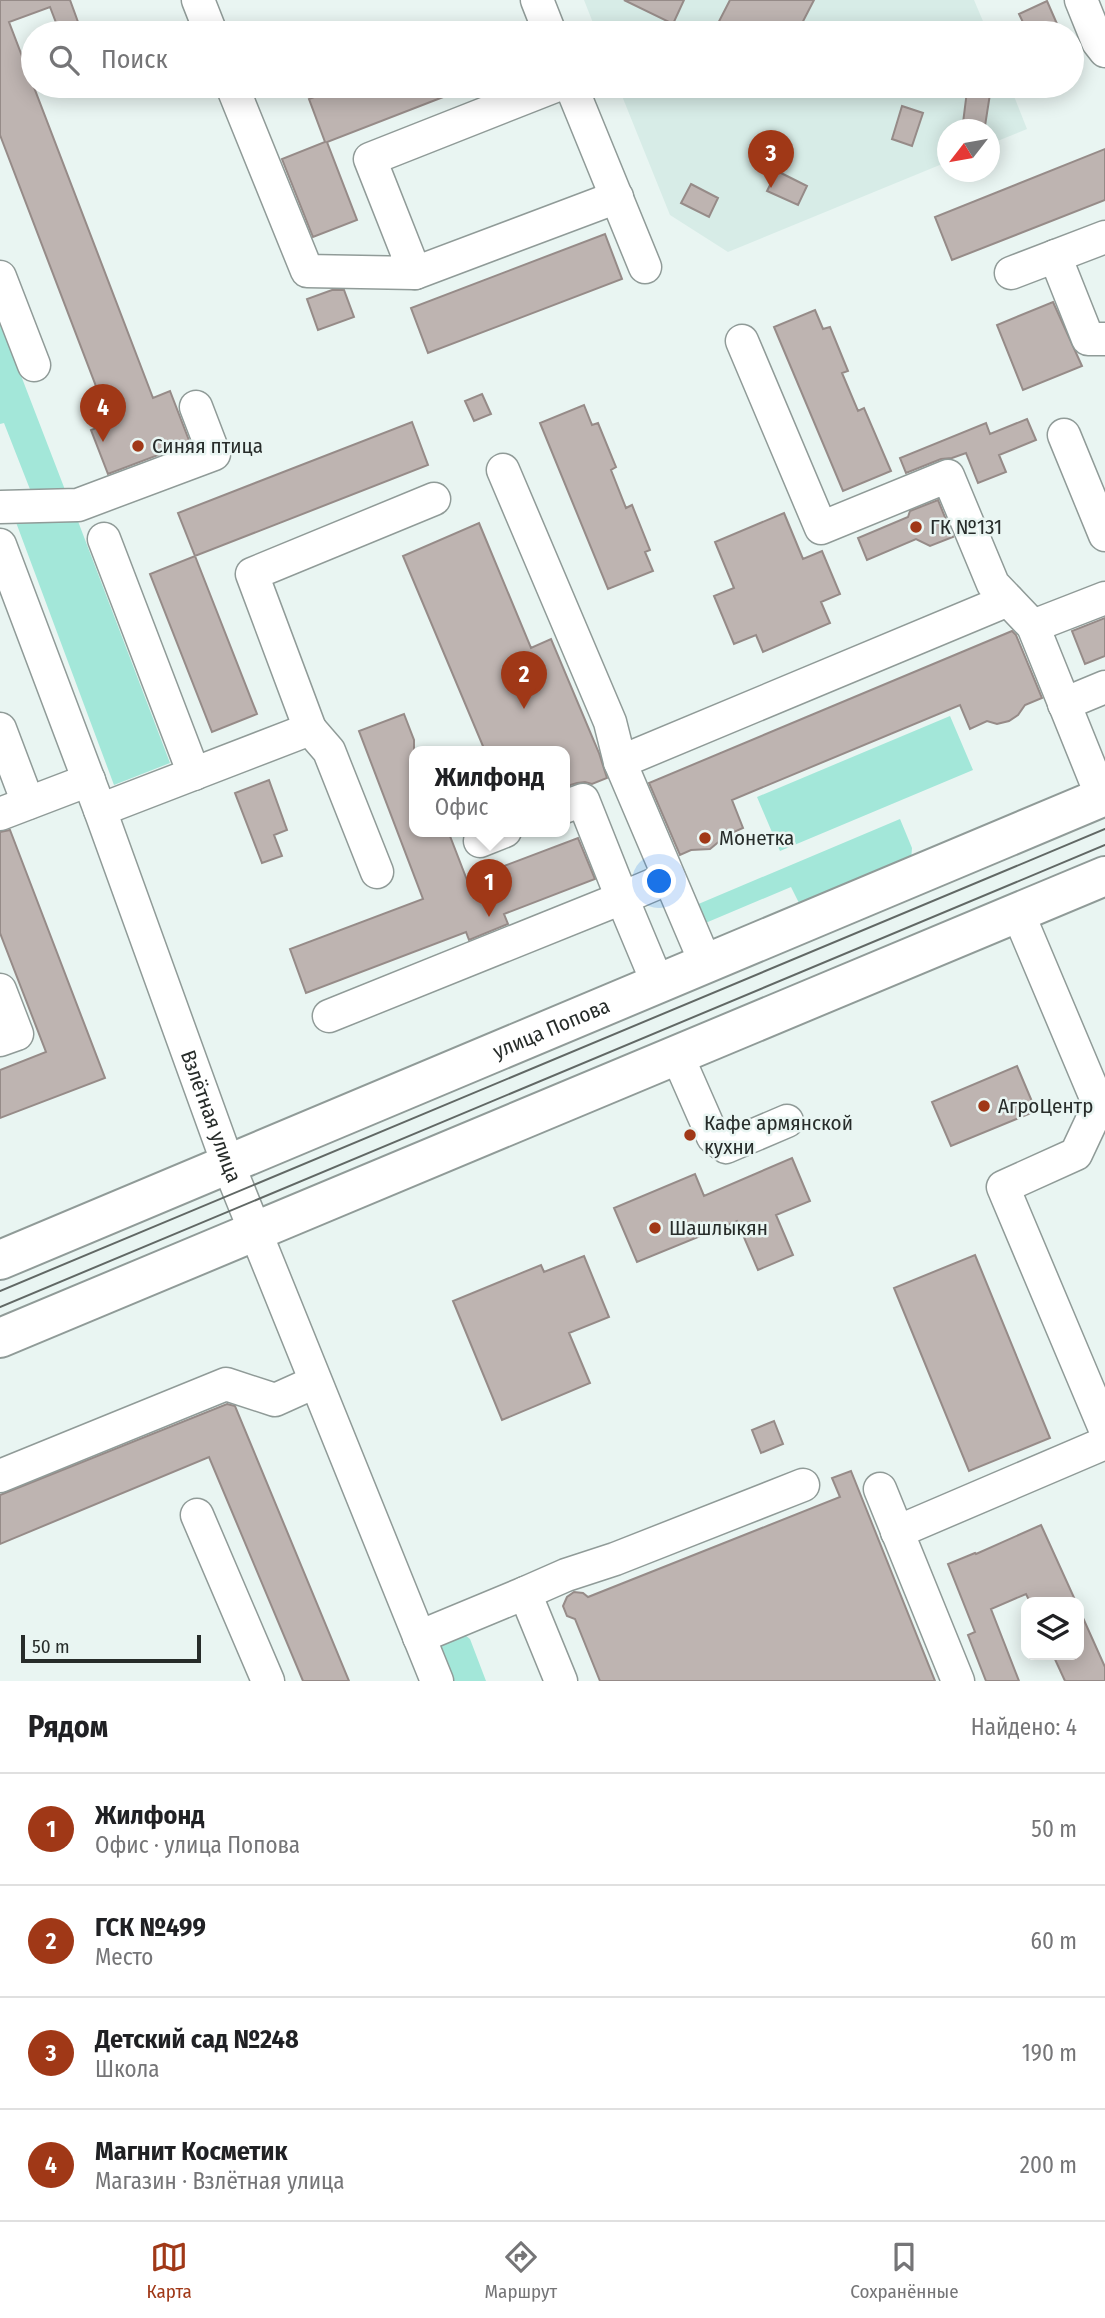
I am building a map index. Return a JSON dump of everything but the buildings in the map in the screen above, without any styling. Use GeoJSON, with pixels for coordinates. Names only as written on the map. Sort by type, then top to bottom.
{"type":"FeatureCollection","features":[{"type":"Feature","properties":{"kind":"main road","name":"улица Попова"},"geometry":{"type":"LineString","coordinates":[[0,1260],[1103,797]]}},
{"type":"Feature","properties":{"kind":"main road"},"geometry":{"type":"LineString","coordinates":[[0,1338],[1105,876]]}},
{"type":"Feature","properties":{"kind":"street"},"geometry":{"type":"LineString","coordinates":[[198,0],[206,21]]}},
{"type":"Feature","properties":{"kind":"street"},"geometry":{"type":"LineString","coordinates":[[537,0],[545,21]]}},
{"type":"Feature","properties":{"kind":"street"},"geometry":{"type":"LineString","coordinates":[[1081,0],[1098,42],[1105,51]]}},
{"type":"Feature","properties":{"kind":"street"},"geometry":{"type":"LineString","coordinates":[[237,98],[307,271],[415,273],[617,197]]}},
{"type":"Feature","properties":{"kind":"street"},"geometry":{"type":"LineString","coordinates":[[415,273],[370,159],[525,98]]}},
{"type":"Feature","properties":{"kind":"street"},"geometry":{"type":"LineString","coordinates":[[576,98],[645,267]]}},
{"type":"Feature","properties":{"kind":"street"},"geometry":{"type":"LineString","coordinates":[[1011,273],[1105,237]]}},
{"type":"Feature","properties":{"kind":"street"},"geometry":{"type":"LineString","coordinates":[[1055,256],[1088,339],[1105,339]]}},
{"type":"Feature","properties":{"kind":"street"},"geometry":{"type":"LineString","coordinates":[[0,277],[34,365]]}},
{"type":"Feature","properties":{"kind":"street"},"geometry":{"type":"LineString","coordinates":[[742,341],[821,528],[948,476],[993,584],[1033,626],[1103,797]]}},
{"type":"Feature","properties":{"kind":"street"},"geometry":{"type":"LineString","coordinates":[[0,507],[78,505],[214,454],[196,407]]}},
{"type":"Feature","properties":{"kind":"street"},"geometry":{"type":"LineString","coordinates":[[1064,435],[1105,536]]}},
{"type":"Feature","properties":{"kind":"street"},"geometry":{"type":"LineString","coordinates":[[503,470],[610,722],[620,762],[706,964]]}},
{"type":"Feature","properties":{"kind":"street"},"geometry":{"type":"LineString","coordinates":[[377,872],[329,751],[310,729],[253,574],[434,499]]}},
{"type":"Feature","properties":{"kind":"street"},"geometry":{"type":"LineString","coordinates":[[104,539],[194,774]]}},
{"type":"Feature","properties":{"kind":"street","name":"Взлётная улица"},"geometry":{"type":"LineString","coordinates":[[4,565],[89,780],[228,1164],[437,1681]]}},
{"type":"Feature","properties":{"kind":"street"},"geometry":{"type":"LineString","coordinates":[[1033,626],[1105,598]]}},
{"type":"Feature","properties":{"kind":"street"},"geometry":{"type":"LineString","coordinates":[[620,762],[1008,600]]}},
{"type":"Feature","properties":{"kind":"street"},"geometry":{"type":"LineString","coordinates":[[1064,704],[1105,687]]}},
{"type":"Feature","properties":{"kind":"street"},"geometry":{"type":"LineString","coordinates":[[0,729],[14,809],[89,780]]}},
{"type":"Feature","properties":{"kind":"street"},"geometry":{"type":"LineString","coordinates":[[100,810],[310,729]]}},
{"type":"Feature","properties":{"kind":"street"},"geometry":{"type":"LineString","coordinates":[[570,805],[583,800],[658,984]]}},
{"type":"Feature","properties":{"kind":"street"},"geometry":{"type":"LineString","coordinates":[[329,1016],[669,878]]}},
{"type":"Feature","properties":{"kind":"street"},"geometry":{"type":"LineString","coordinates":[[1018,912],[1102,1106],[1076,1154],[1003,1187],[1105,1429]]}},
{"type":"Feature","properties":{"kind":"street"},"geometry":{"type":"LineString","coordinates":[[0,990],[17,1034],[0,1040]]}},
{"type":"Feature","properties":{"kind":"street"},"geometry":{"type":"LineString","coordinates":[[677,1055],[713,1137],[726,1147],[787,1121]]}},
{"type":"Feature","properties":{"kind":"street"},"geometry":{"type":"LineString","coordinates":[[0,1476],[226,1384],[275,1400],[315,1382]]}},
{"type":"Feature","properties":{"kind":"street"},"geometry":{"type":"LineString","coordinates":[[897,1532],[1105,1443]]}},
{"type":"Feature","properties":{"kind":"street"},"geometry":{"type":"LineString","coordinates":[[419,1637],[566,1575],[615,1559],[803,1485]]}},
{"type":"Feature","properties":{"kind":"street"},"geometry":{"type":"LineString","coordinates":[[880,1489],[958,1681]]}},
{"type":"Feature","properties":{"kind":"street"},"geometry":{"type":"LineString","coordinates":[[197,1515],[268,1681]]}},
{"type":"Feature","properties":{"kind":"street"},"geometry":{"type":"LineString","coordinates":[[525,1593],[561,1681]]}},
{"type":"Feature","properties":{"kind":"shaded area"},"geometry":{"type":"Polygon","coordinates":[[[584,0],[974,0],[983,21],[592,21],[584,0]]]}},
{"type":"Feature","properties":{"kind":"shaded area"},"geometry":{"type":"Polygon","coordinates":[[[623,98],[1015,98],[1027,129],[1000,140],[1000,119],[937,119],[937,166],[728,252],[670,215],[623,98]]]}},
{"type":"Feature","properties":{"kind":"green space"},"geometry":{"type":"Polygon","coordinates":[[[0,321],[67,495],[33,497],[4,423],[0,424],[0,321]]]}},
{"type":"Feature","properties":{"kind":"green space"},"geometry":{"type":"Polygon","coordinates":[[[76,516],[170,763],[114,785],[14,517],[76,516]]]}},
{"type":"Feature","properties":{"kind":"green space"},"geometry":{"type":"Polygon","coordinates":[[[950,716],[973,770],[780,851],[757,797],[950,716]]]}},
{"type":"Feature","properties":{"kind":"green space"},"geometry":{"type":"Polygon","coordinates":[[[900,819],[912,848],[911,861],[803,911],[791,887],[696,927],[689,908],[900,819]]]}},
{"type":"Feature","properties":{"kind":"green space"},"geometry":{"type":"Polygon","coordinates":[[[456,1628],[470,1639],[486,1681],[446,1681],[437,1636],[456,1628]]]}},
{"type":"Feature","properties":{"kind":"tram line"},"geometry":{"type":"LineString","coordinates":[[0,1291],[1105,829]]}},
{"type":"Feature","properties":{"kind":"tram line"},"geometry":{"type":"LineString","coordinates":[[0,1307],[1105,845]]}},
{"type":"Feature","properties":{"kind":"place","name":"Детский сад №248"},"geometry":{"type":"Point","coordinates":[771,188]}},
{"type":"Feature","properties":{"kind":"place","name":"Магнит Косметик"},"geometry":{"type":"Point","coordinates":[103,442]}},
{"type":"Feature","properties":{"kind":"place","name":"Синяя птица"},"geometry":{"type":"Point","coordinates":[138,446]}},
{"type":"Feature","properties":{"kind":"place","name":"ГК №131"},"geometry":{"type":"Point","coordinates":[916,527]}},
{"type":"Feature","properties":{"kind":"place","name":"ГСК №499"},"geometry":{"type":"Point","coordinates":[524,709]}},
{"type":"Feature","properties":{"kind":"place","name":"Монетка"},"geometry":{"type":"Point","coordinates":[705,838]}},
{"type":"Feature","properties":{"kind":"place","name":"Жилфонд"},"geometry":{"type":"Point","coordinates":[489,917]}},
{"type":"Feature","properties":{"kind":"place","name":"АгроЦентр"},"geometry":{"type":"Point","coordinates":[984,1106]}},
{"type":"Feature","properties":{"kind":"place","name":"Кафе армянской кухни"},"geometry":{"type":"Point","coordinates":[690,1135]}},
{"type":"Feature","properties":{"kind":"place","name":"Шашлыкян"},"geometry":{"type":"Point","coordinates":[655,1228]}}]}
